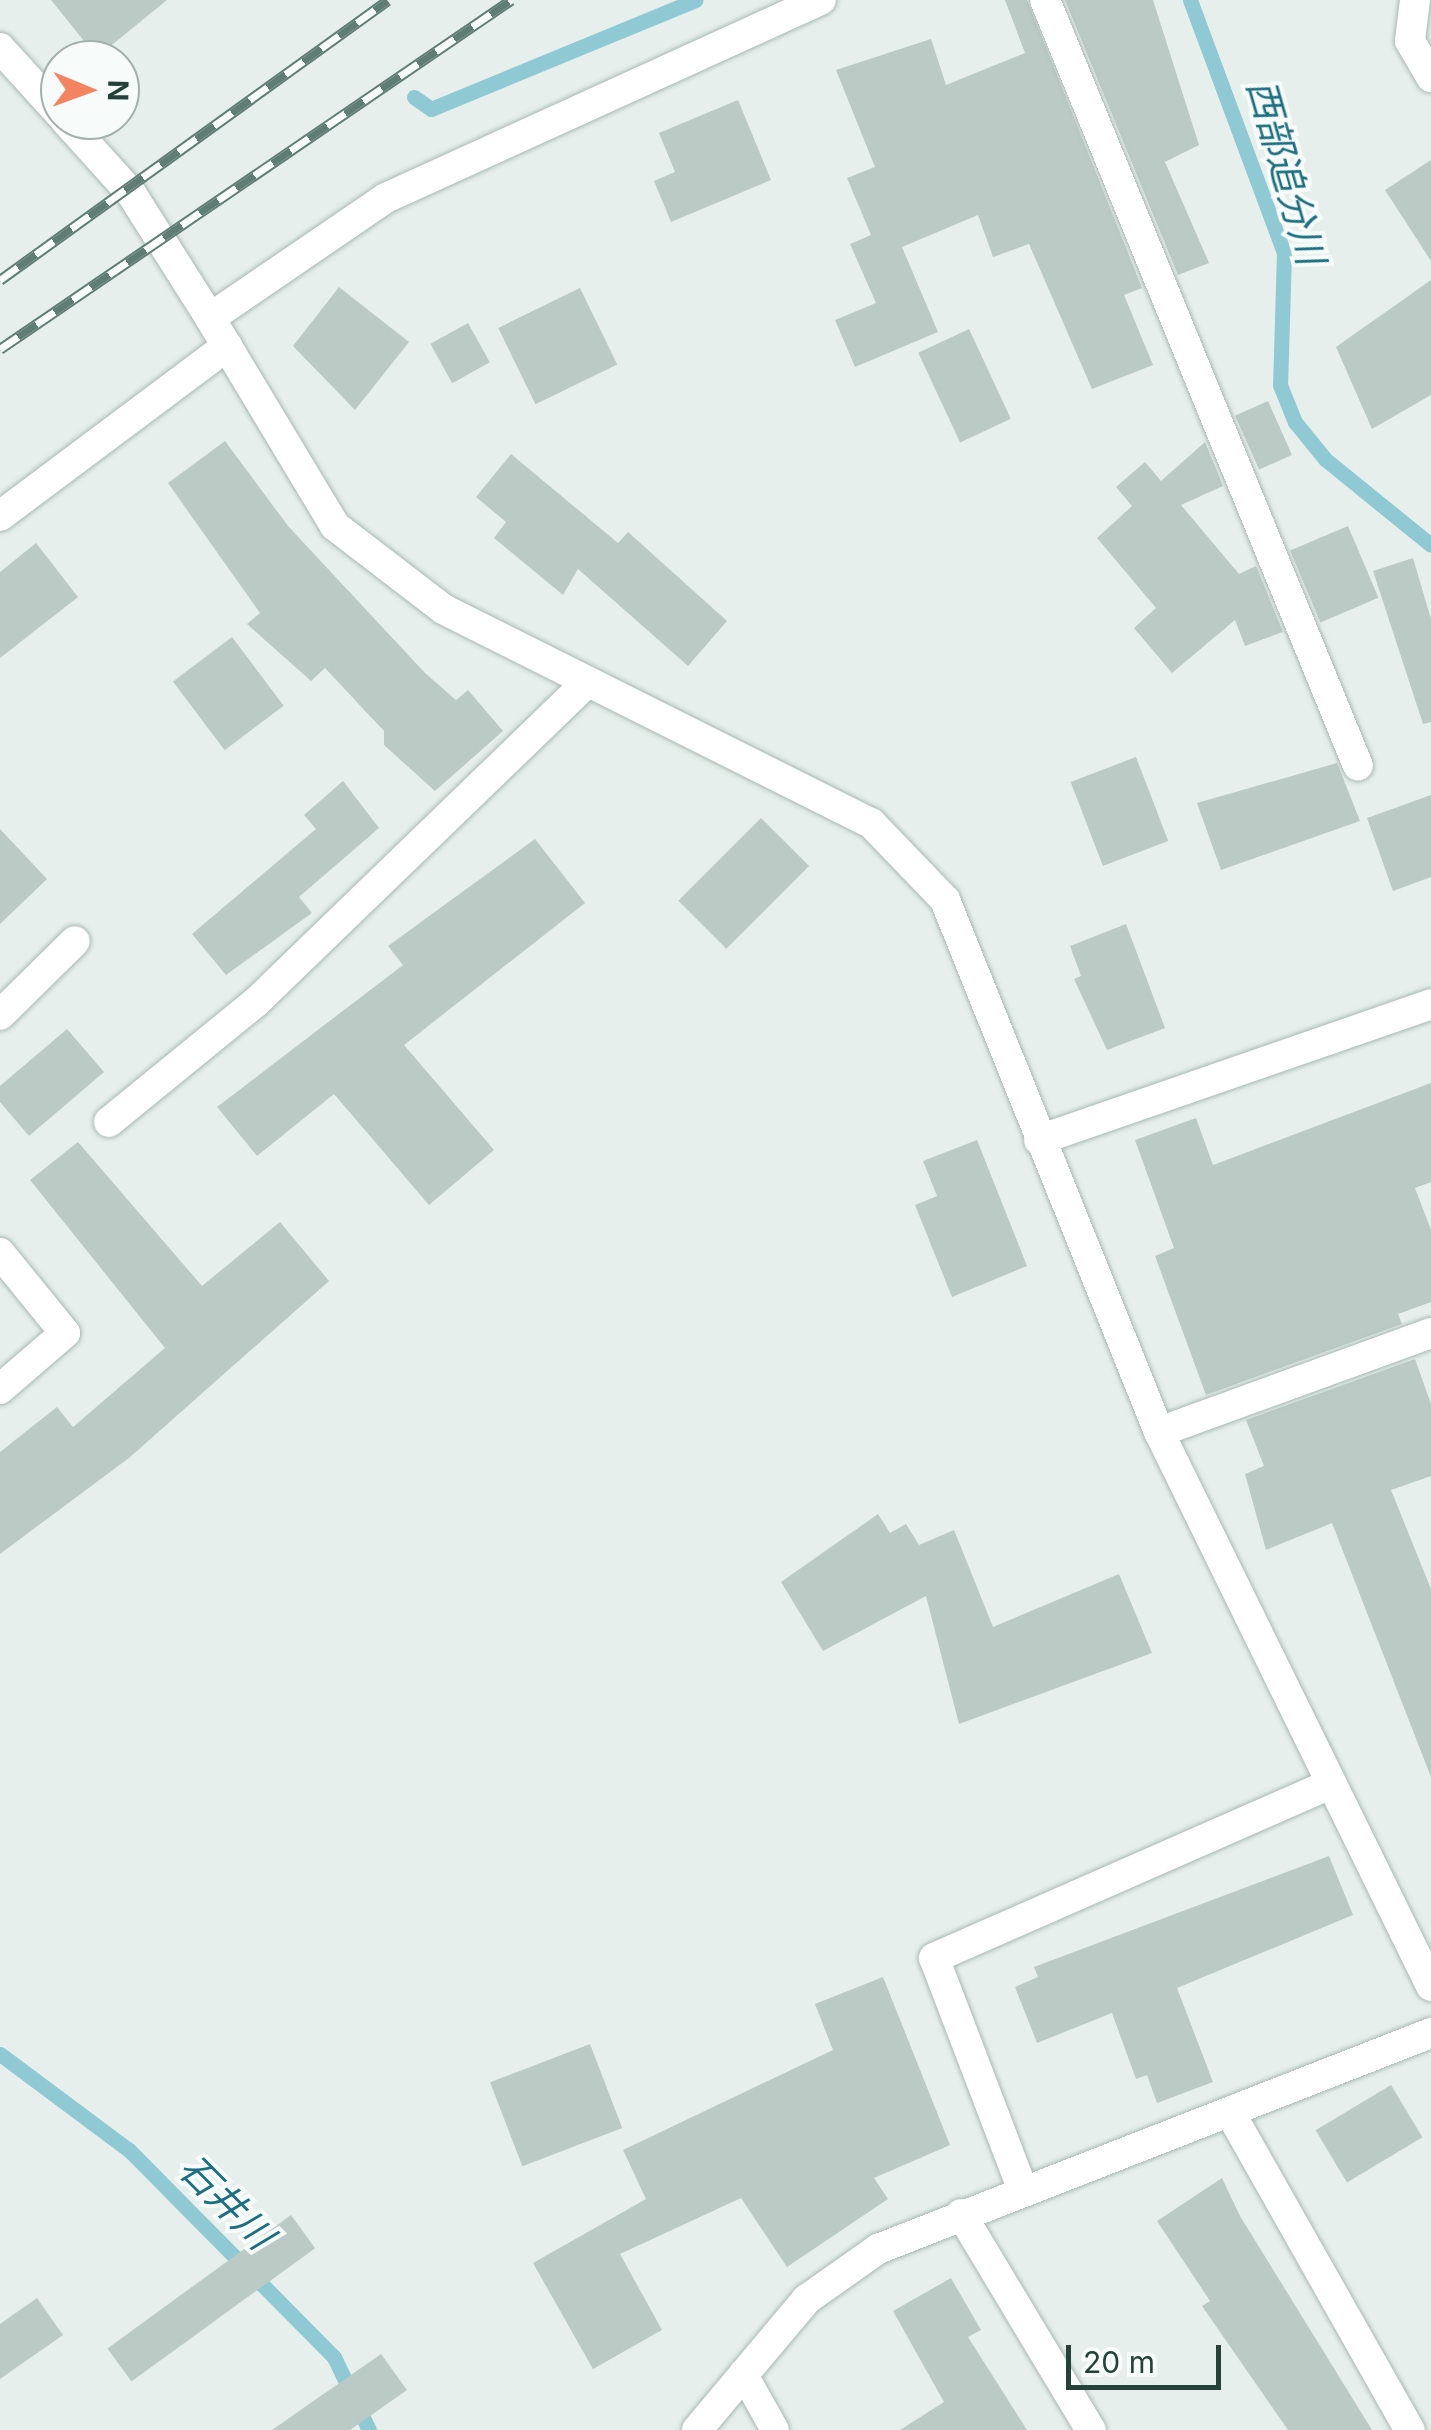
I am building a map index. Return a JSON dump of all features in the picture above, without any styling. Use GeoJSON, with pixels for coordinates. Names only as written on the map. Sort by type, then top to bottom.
{"type":"FeatureCollection","features":[{"type":"Feature","properties":{"kind":"street"},"geometry":{"type":"LineString","coordinates":[[210,318],[386,198],[821,0]]}},
{"type":"Feature","properties":{"kind":"street"},"geometry":{"type":"LineString","coordinates":[[1046,0],[1358,766]]}},
{"type":"Feature","properties":{"kind":"street"},"geometry":{"type":"LineString","coordinates":[[1414,0],[1410,41],[1431,77]]}},
{"type":"Feature","properties":{"kind":"street"},"geometry":{"type":"LineString","coordinates":[[0,48],[40,92]]}},
{"type":"Feature","properties":{"kind":"street"},"geometry":{"type":"LineString","coordinates":[[84,140],[131,194],[335,526],[443,610],[871,823],[945,900],[1159,1432],[1431,1986]]}},
{"type":"Feature","properties":{"kind":"street"},"geometry":{"type":"LineString","coordinates":[[0,516],[227,346]]}},
{"type":"Feature","properties":{"kind":"street"},"geometry":{"type":"LineString","coordinates":[[109,1122],[255,1003],[587,682]]}},
{"type":"Feature","properties":{"kind":"street"},"geometry":{"type":"LineString","coordinates":[[0,1015],[76,941]]}},
{"type":"Feature","properties":{"kind":"street"},"geometry":{"type":"LineString","coordinates":[[1039,1140],[1431,1004]]}},
{"type":"Feature","properties":{"kind":"street"},"geometry":{"type":"LineString","coordinates":[[0,1253],[65,1333],[0,1388]]}},
{"type":"Feature","properties":{"kind":"street"},"geometry":{"type":"LineString","coordinates":[[1159,1432],[1431,1332]]}},
{"type":"Feature","properties":{"kind":"street"},"geometry":{"type":"LineString","coordinates":[[1022,2188],[934,1958],[1329,1785]]}},
{"type":"Feature","properties":{"kind":"street"},"geometry":{"type":"LineString","coordinates":[[697,2430],[808,2299],[878,2249],[1022,2188],[1232,2116],[1431,2032]]}},
{"type":"Feature","properties":{"kind":"street"},"geometry":{"type":"LineString","coordinates":[[1232,2116],[1410,2430]]}},
{"type":"Feature","properties":{"kind":"street"},"geometry":{"type":"LineString","coordinates":[[961,2214],[1091,2430]]}},
{"type":"Feature","properties":{"kind":"lane"},"geometry":{"type":"LineString","coordinates":[[743,2373],[775,2430]]}},
{"type":"Feature","properties":{"kind":"building"},"geometry":{"type":"Polygon","coordinates":[[[51,0],[167,0],[118,40],[83,40],[51,0]]]}},
{"type":"Feature","properties":{"kind":"building"},"geometry":{"type":"Polygon","coordinates":[[[1005,0],[1027,0],[1142,288],[1124,295],[1153,365],[1092,389],[1029,244],[993,257],[978,215],[902,247],[938,332],[855,367],[835,320],[876,303],[850,244],[871,235],[847,178],[875,167],[836,70],[931,39],[946,85],[1025,53],[1005,0]]]}},
{"type":"Feature","properties":{"kind":"building"},"geometry":{"type":"Polygon","coordinates":[[[1065,0],[1153,0],[1199,145],[1165,162],[1209,263],[1178,275],[1065,0]]]}},
{"type":"Feature","properties":{"kind":"building"},"geometry":{"type":"Polygon","coordinates":[[[738,100],[771,180],[671,222],[654,181],[675,172],[659,133],[738,100]]]}},
{"type":"Feature","properties":{"kind":"building"},"geometry":{"type":"Polygon","coordinates":[[[1431,160],[1431,261],[1385,190],[1431,160]]]}},
{"type":"Feature","properties":{"kind":"building"},"geometry":{"type":"Polygon","coordinates":[[[1431,280],[1431,395],[1372,429],[1336,347],[1431,280]]]}},
{"type":"Feature","properties":{"kind":"building"},"geometry":{"type":"Polygon","coordinates":[[[339,287],[409,342],[355,410],[293,346],[339,287]]]}},
{"type":"Feature","properties":{"kind":"building"},"geometry":{"type":"Polygon","coordinates":[[[580,288],[617,364],[535,404],[498,328],[580,288]]]}},
{"type":"Feature","properties":{"kind":"building"},"geometry":{"type":"Polygon","coordinates":[[[468,323],[490,362],[452,383],[430,344],[468,323]]]}},
{"type":"Feature","properties":{"kind":"building"},"geometry":{"type":"Polygon","coordinates":[[[969,329],[1011,419],[960,442],[918,353],[969,329]]]}},
{"type":"Feature","properties":{"kind":"building"},"geometry":{"type":"Polygon","coordinates":[[[1268,401],[1292,455],[1259,470],[1235,416],[1268,401]]]}},
{"type":"Feature","properties":{"kind":"building"},"geometry":{"type":"Polygon","coordinates":[[[225,441],[288,526],[425,673],[456,700],[468,690],[503,731],[435,791],[384,745],[384,731],[325,668],[311,681],[247,624],[260,613],[168,483],[225,441]]]}},
{"type":"Feature","properties":{"kind":"building"},"geometry":{"type":"Polygon","coordinates":[[[1205,442],[1223,486],[1181,505],[1239,574],[1256,566],[1283,632],[1245,646],[1235,620],[1172,673],[1134,628],[1156,608],[1097,538],[1132,506],[1116,487],[1145,462],[1161,481],[1205,442]]]}},
{"type":"Feature","properties":{"kind":"building"},"geometry":{"type":"Polygon","coordinates":[[[511,454],[618,543],[628,532],[727,621],[688,666],[578,569],[563,595],[494,538],[506,522],[476,497],[511,454]]]}},
{"type":"Feature","properties":{"kind":"building"},"geometry":{"type":"Polygon","coordinates":[[[1348,526],[1378,598],[1320,622],[1290,551],[1348,526]]]}},
{"type":"Feature","properties":{"kind":"building"},"geometry":{"type":"Polygon","coordinates":[[[36,543],[78,597],[0,658],[0,572],[36,543]]]}},
{"type":"Feature","properties":{"kind":"building"},"geometry":{"type":"Polygon","coordinates":[[[1413,558],[1431,619],[1431,722],[1423,724],[1373,571],[1413,558]]]}},
{"type":"Feature","properties":{"kind":"building"},"geometry":{"type":"Polygon","coordinates":[[[232,637],[284,706],[225,750],[173,682],[232,637]]]}},
{"type":"Feature","properties":{"kind":"building"},"geometry":{"type":"Polygon","coordinates":[[[1136,757],[1168,841],[1103,866],[1071,782],[1136,757]]]}},
{"type":"Feature","properties":{"kind":"building"},"geometry":{"type":"Polygon","coordinates":[[[1337,763],[1360,821],[1221,870],[1197,803],[1337,763]]]}},
{"type":"Feature","properties":{"kind":"building"},"geometry":{"type":"Polygon","coordinates":[[[343,781],[379,828],[299,897],[312,913],[226,975],[192,934],[316,829],[304,815],[343,781]]]}},
{"type":"Feature","properties":{"kind":"building"},"geometry":{"type":"Polygon","coordinates":[[[1431,795],[1431,877],[1393,891],[1367,818],[1431,795]]]}},
{"type":"Feature","properties":{"kind":"building"},"geometry":{"type":"Polygon","coordinates":[[[761,818],[809,866],[726,949],[678,901],[761,818]]]}},
{"type":"Feature","properties":{"kind":"building"},"geometry":{"type":"Polygon","coordinates":[[[0,829],[47,879],[0,924],[0,829]]]}},
{"type":"Feature","properties":{"kind":"building"},"geometry":{"type":"Polygon","coordinates":[[[535,839],[585,903],[404,1045],[494,1150],[429,1205],[334,1094],[257,1156],[217,1107],[403,965],[388,946],[535,839]]]}},
{"type":"Feature","properties":{"kind":"building"},"geometry":{"type":"Polygon","coordinates":[[[1126,924],[1165,1028],[1107,1050],[1074,979],[1081,976],[1070,946],[1126,924]]]}},
{"type":"Feature","properties":{"kind":"building"},"geometry":{"type":"Polygon","coordinates":[[[67,1029],[104,1072],[29,1136],[0,1102],[0,1086],[67,1029]]]}},
{"type":"Feature","properties":{"kind":"building"},"geometry":{"type":"Polygon","coordinates":[[[1431,1083],[1431,1182],[1415,1188],[1431,1230],[1431,1302],[1398,1314],[1402,1324],[1206,1395],[1155,1256],[1174,1248],[1135,1140],[1196,1118],[1213,1165],[1431,1083]]]}},
{"type":"Feature","properties":{"kind":"building"},"geometry":{"type":"Polygon","coordinates":[[[977,1140],[1027,1266],[952,1297],[915,1205],[937,1196],[923,1161],[977,1140]]]}},
{"type":"Feature","properties":{"kind":"building"},"geometry":{"type":"Polygon","coordinates":[[[78,1142],[202,1286],[280,1222],[329,1281],[129,1458],[0,1554],[0,1452],[57,1407],[73,1427],[165,1348],[30,1180],[78,1142]]]}},
{"type":"Feature","properties":{"kind":"building"},"geometry":{"type":"Polygon","coordinates":[[[1415,1359],[1431,1404],[1431,1476],[1391,1490],[1431,1589],[1431,1777],[1332,1523],[1266,1550],[1245,1474],[1264,1466],[1246,1420],[1415,1359]]]}},
{"type":"Feature","properties":{"kind":"building"},"geometry":{"type":"Polygon","coordinates":[[[878,1514],[890,1533],[906,1524],[919,1545],[954,1530],[993,1627],[1119,1574],[1152,1653],[959,1724],[926,1596],[823,1651],[781,1582],[878,1514]]]}},
{"type":"Feature","properties":{"kind":"building"},"geometry":{"type":"Polygon","coordinates":[[[1329,1856],[1353,1915],[1177,1988],[1213,2082],[1157,2103],[1147,2075],[1136,2079],[1112,2013],[1037,2043],[1015,1987],[1038,1977],[1034,1967],[1329,1856]]]}},
{"type":"Feature","properties":{"kind":"building"},"geometry":{"type":"Polygon","coordinates":[[[883,1977],[950,2145],[874,2178],[888,2199],[787,2267],[741,2198],[620,2254],[662,2330],[593,2369],[533,2263],[646,2199],[623,2150],[833,2050],[815,2004],[883,1977]]]}},
{"type":"Feature","properties":{"kind":"building"},"geometry":{"type":"Polygon","coordinates":[[[590,2044],[622,2128],[522,2166],[490,2082],[590,2044]]]}},
{"type":"Feature","properties":{"kind":"building"},"geometry":{"type":"Polygon","coordinates":[[[1391,2085],[1422,2137],[1347,2183],[1316,2130],[1391,2085]]]}},
{"type":"Feature","properties":{"kind":"building"},"geometry":{"type":"Polygon","coordinates":[[[1222,2178],[1240,2216],[1372,2430],[1288,2430],[1202,2306],[1210,2301],[1157,2221],[1222,2178]]]}},
{"type":"Feature","properties":{"kind":"building"},"geometry":{"type":"Polygon","coordinates":[[[291,2215],[315,2248],[131,2382],[107,2348],[291,2215]]]}},
{"type":"Feature","properties":{"kind":"building"},"geometry":{"type":"Polygon","coordinates":[[[951,2278],[981,2330],[968,2337],[1027,2430],[900,2430],[944,2402],[893,2311],[951,2278]]]}},
{"type":"Feature","properties":{"kind":"building"},"geometry":{"type":"Polygon","coordinates":[[[37,2298],[63,2335],[0,2379],[0,2324],[37,2298]]]}},
{"type":"Feature","properties":{"kind":"building"},"geometry":{"type":"Polygon","coordinates":[[[381,2354],[407,2390],[350,2430],[272,2430],[381,2354]]]}},
{"type":"Feature","properties":{"kind":"waterway","name":"西部追分川"},"geometry":{"type":"LineString","coordinates":[[414,97],[431,109],[695,0]]}},
{"type":"Feature","properties":{"kind":"waterway","name":"西部追分川"},"geometry":{"type":"LineString","coordinates":[[1190,0],[1284,253],[1280,385],[1295,422],[1325,459],[1431,545]]}},
{"type":"Feature","properties":{"kind":"waterway","name":"石井川"},"geometry":{"type":"LineString","coordinates":[[0,2054],[129,2150],[334,2357],[369,2430]]}},
{"type":"Feature","properties":{"kind":"railway"},"geometry":{"type":"LineString","coordinates":[[0,280],[388,0]]}},
{"type":"Feature","properties":{"kind":"railway"},"geometry":{"type":"LineString","coordinates":[[0,349],[511,0]]}}]}
